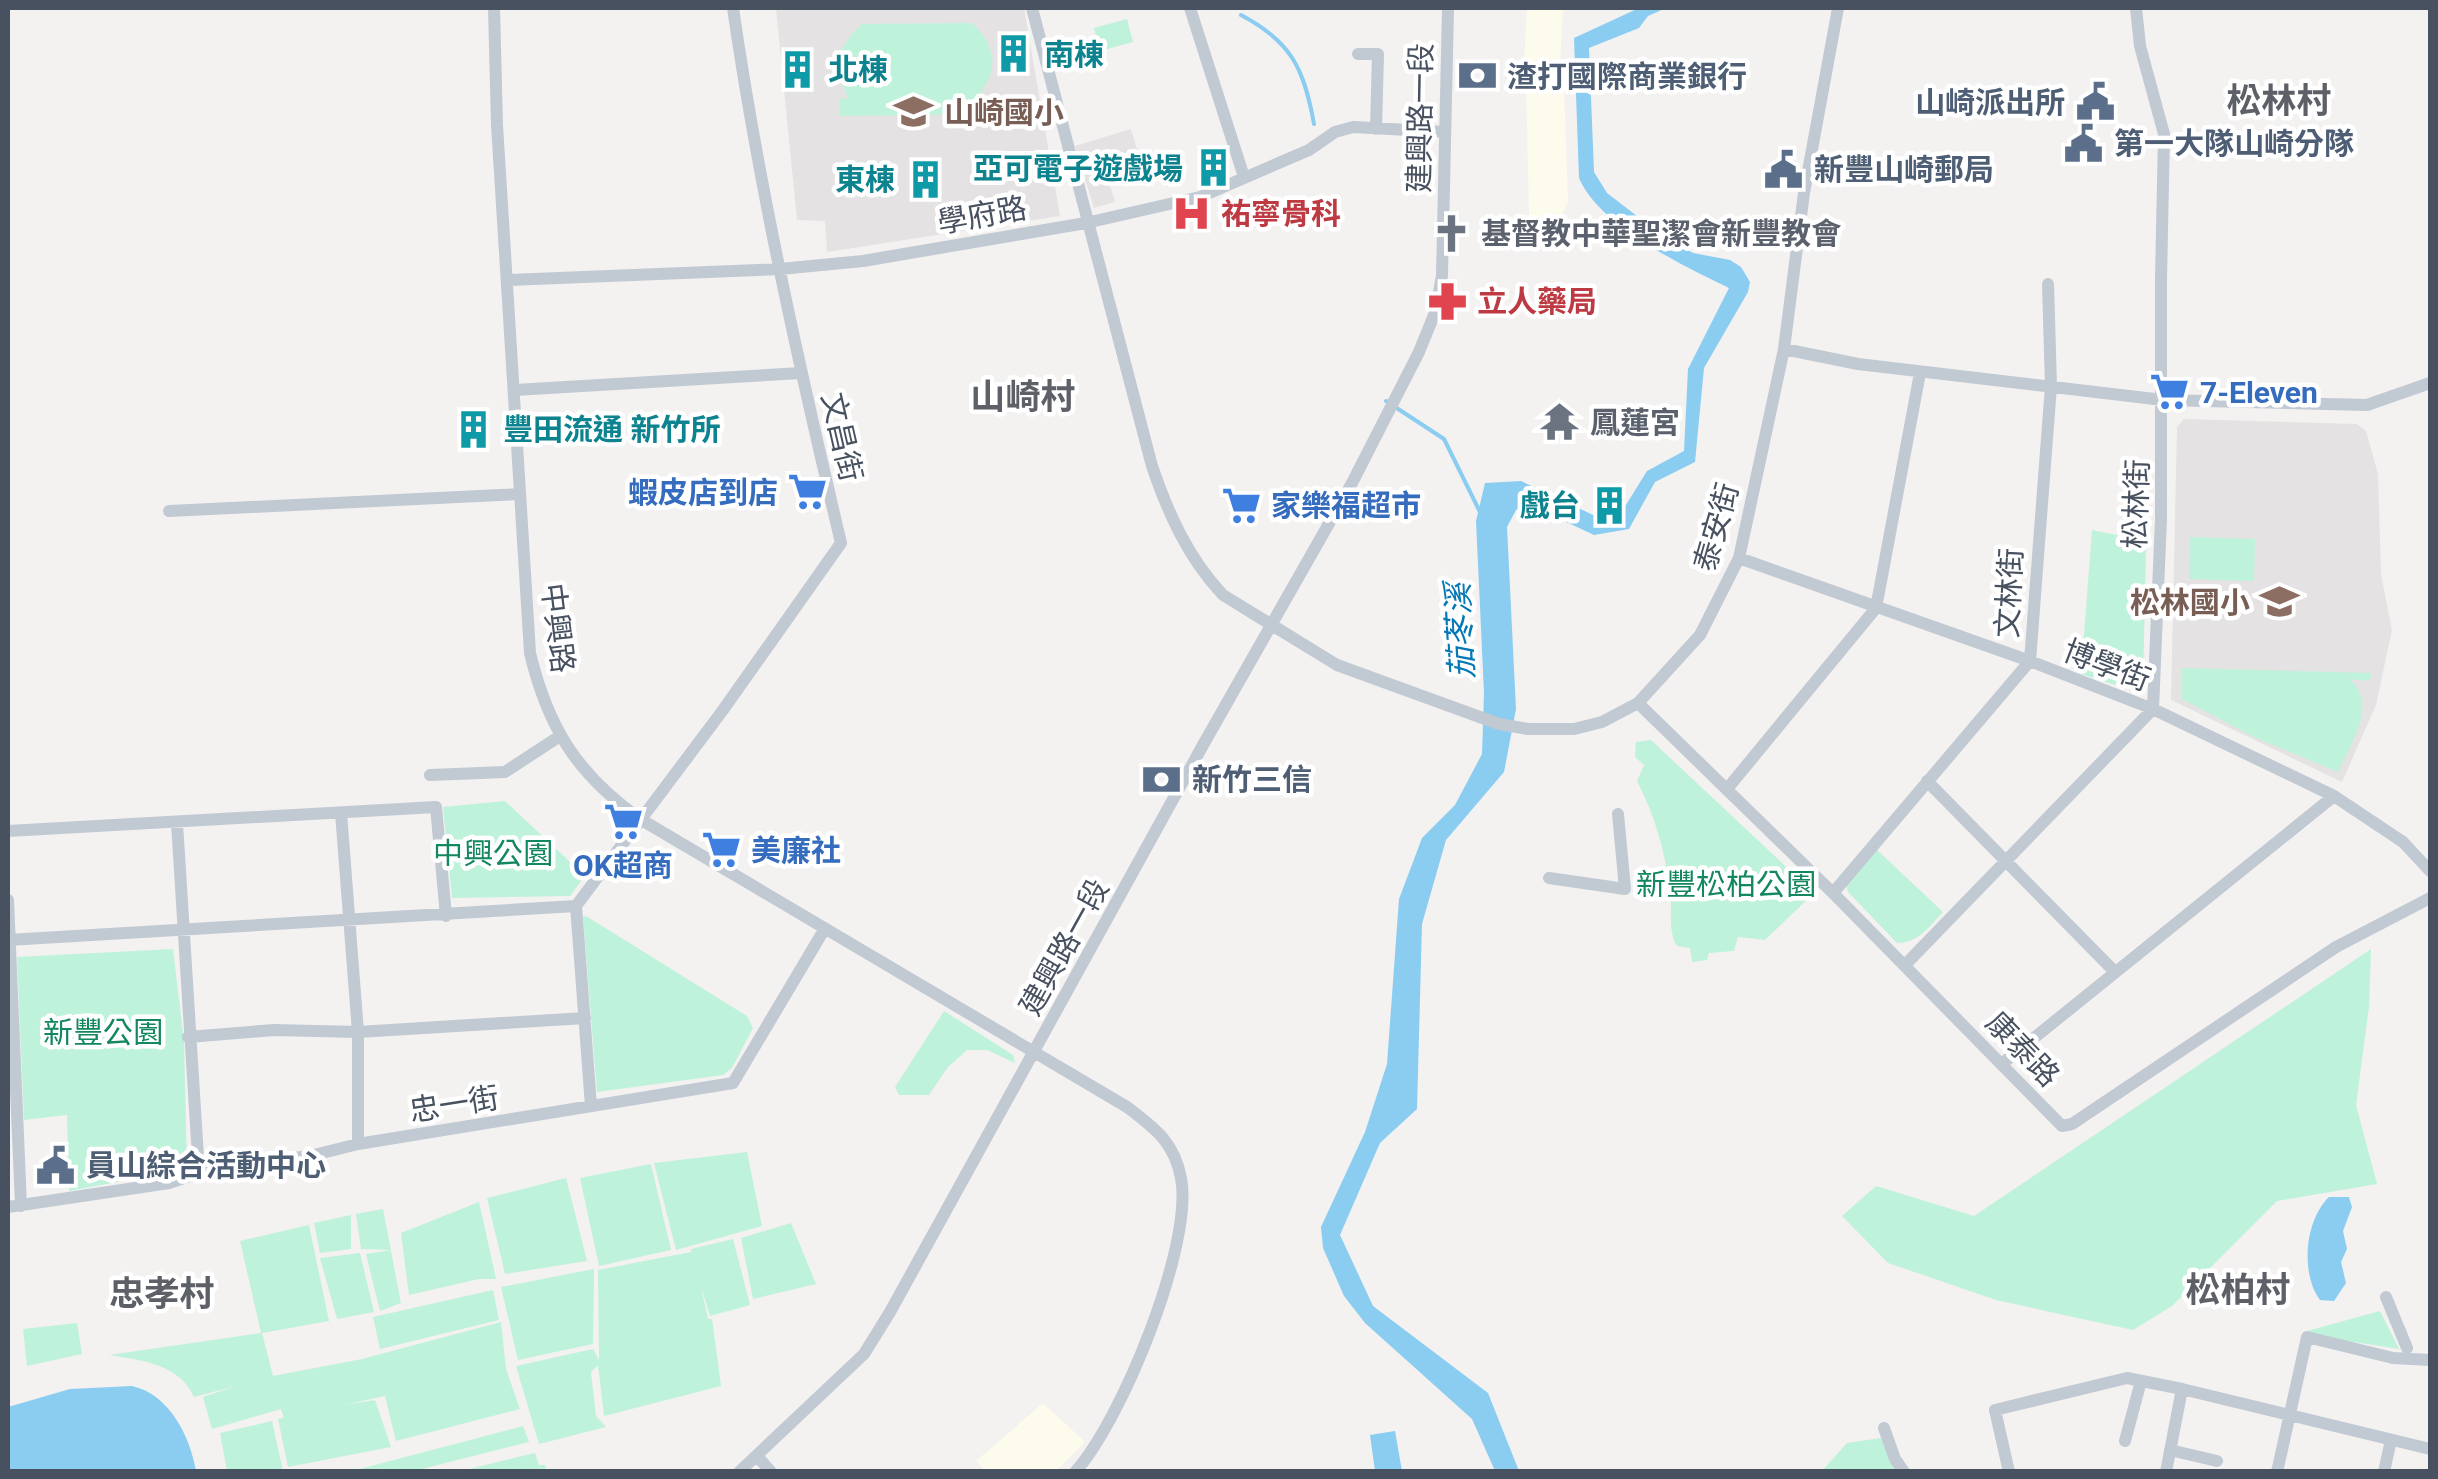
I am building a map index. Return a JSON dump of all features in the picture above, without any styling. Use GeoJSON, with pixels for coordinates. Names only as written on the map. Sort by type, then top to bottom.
{"type":"FeatureCollection","features":[{"type":"Feature","properties":{"kind":"street","name":"中興路"},"geometry":{"type":"LineString","coordinates":[[494,8],[497,125],[530,653],[542,697],[560,736],[590,778],[640,819],[1126,1107],[1164,1136],[1181,1178],[1180,1223],[1168,1276],[1149,1332],[1102,1436],[1075,1472]]}},
{"type":"Feature","properties":{"kind":"street","name":"文昌街"},"geometry":{"type":"LineString","coordinates":[[576,906],[723,710],[841,542],[801,373],[748,114],[733,8]]}},
{"type":"Feature","properties":{"kind":"street","name":"泰安街"},"geometry":{"type":"LineString","coordinates":[[1032,8],[1086,223],[1167,510],[1210,581],[1222,594],[1337,665],[1470,715],[1528,729],[1574,729],[1602,722],[1638,704],[1700,635],[1739,558],[1784,349],[1804,193],[1838,8]]}},
{"type":"Feature","properties":{"kind":"street"},"geometry":{"type":"LineString","coordinates":[[1190,8],[1244,177]]}},
{"type":"Feature","properties":{"kind":"street","name":"建興路一段"},"geometry":{"type":"LineString","coordinates":[[739,1472],[864,1354],[1035,1054],[1391,406],[1436,310],[1442,276],[1448,8]]}},
{"type":"Feature","properties":{"kind":"street","name":"松林街"},"geometry":{"type":"LineString","coordinates":[[2136,8],[2140,46],[2164,134],[2160,279],[2164,400],[2153,709]]}},
{"type":"Feature","properties":{"kind":"street"},"geometry":{"type":"LineString","coordinates":[[1358,54],[1378,54],[1376,128]]}},
{"type":"Feature","properties":{"kind":"street","name":"學府路"},"geometry":{"type":"LineString","coordinates":[[509,280],[780,269],[863,261],[1086,223],[1200,196],[1353,127],[1445,132]]}},
{"type":"Feature","properties":{"kind":"street","name":"文林街"},"geometry":{"type":"LineString","coordinates":[[1833,893],[2030,661],[2051,386],[2048,284]]}},
{"type":"Feature","properties":{"kind":"street"},"geometry":{"type":"LineString","coordinates":[[1784,349],[1920,373],[2164,400],[2367,405],[2430,384]]}},
{"type":"Feature","properties":{"kind":"street"},"geometry":{"type":"LineString","coordinates":[[514,390],[801,373]]}},
{"type":"Feature","properties":{"kind":"street"},"geometry":{"type":"LineString","coordinates":[[1727,790],[1876,608],[1920,373]]}},
{"type":"Feature","properties":{"kind":"street"},"geometry":{"type":"LineString","coordinates":[[169,511],[520,494]]}},
{"type":"Feature","properties":{"kind":"street","name":"博學街"},"geometry":{"type":"LineString","coordinates":[[1739,558],[2153,709],[2334,796],[2390,832],[2430,871]]}},
{"type":"Feature","properties":{"kind":"street","name":"康泰路"},"geometry":{"type":"LineString","coordinates":[[1638,704],[1833,893],[2062,1126],[2072,1124],[2336,947],[2430,898]]}},
{"type":"Feature","properties":{"kind":"street"},"geometry":{"type":"LineString","coordinates":[[1905,965],[2153,709]]}},
{"type":"Feature","properties":{"kind":"street"},"geometry":{"type":"LineString","coordinates":[[430,775],[505,772],[560,736]]}},
{"type":"Feature","properties":{"kind":"street"},"geometry":{"type":"LineString","coordinates":[[1927,781],[2114,971]]}},
{"type":"Feature","properties":{"kind":"street"},"geometry":{"type":"LineString","coordinates":[[2002,1063],[2334,796]]}},
{"type":"Feature","properties":{"kind":"street"},"geometry":{"type":"LineString","coordinates":[[8,831],[436,807],[446,916]]}},
{"type":"Feature","properties":{"kind":"street"},"geometry":{"type":"LineString","coordinates":[[341,813],[358,1032],[358,1144]]}},
{"type":"Feature","properties":{"kind":"street"},"geometry":{"type":"LineString","coordinates":[[1548,878],[1625,890],[1618,814]]}},
{"type":"Feature","properties":{"kind":"street"},"geometry":{"type":"LineString","coordinates":[[177,823],[198,1173]]}},
{"type":"Feature","properties":{"kind":"street"},"geometry":{"type":"LineString","coordinates":[[8,900],[14,1207]]}},
{"type":"Feature","properties":{"kind":"street"},"geometry":{"type":"LineString","coordinates":[[9,939],[576,906],[592,1106]]}},
{"type":"Feature","properties":{"kind":"street","name":"忠一街"},"geometry":{"type":"LineString","coordinates":[[14,1207],[169,1183],[198,1173],[358,1144],[733,1083],[824,930]]}},
{"type":"Feature","properties":{"kind":"street"},"geometry":{"type":"LineString","coordinates":[[188,1037],[274,1030],[358,1032],[585,1018]]}},
{"type":"Feature","properties":{"kind":"street"},"geometry":{"type":"LineString","coordinates":[[2386,1297],[2408,1348]]}},
{"type":"Feature","properties":{"kind":"street"},"geometry":{"type":"LineString","coordinates":[[2278,1472],[2307,1337],[2393,1358],[2430,1360]]}},
{"type":"Feature","properties":{"kind":"street"},"geometry":{"type":"LineString","coordinates":[[2009,1472],[1995,1410],[2127,1378],[2430,1449]]}},
{"type":"Feature","properties":{"kind":"street"},"geometry":{"type":"LineString","coordinates":[[2125,1440],[2141,1381]]}},
{"type":"Feature","properties":{"kind":"street"},"geometry":{"type":"LineString","coordinates":[[2166,1472],[2182,1389]]}},
{"type":"Feature","properties":{"kind":"street"},"geometry":{"type":"LineString","coordinates":[[1884,1428],[1895,1460],[1904,1472]]}},
{"type":"Feature","properties":{"kind":"street"},"geometry":{"type":"LineString","coordinates":[[2384,1472],[2391,1440]]}},
{"type":"Feature","properties":{"kind":"street"},"geometry":{"type":"LineString","coordinates":[[2170,1450],[2216,1461]]}},
{"type":"Feature","properties":{"kind":"street"},"geometry":{"type":"LineString","coordinates":[[756,1456],[770,1472]]}},
{"type":"Feature","properties":{"kind":"shaded area","name":"山崎國小"},"geometry":{"type":"Polygon","coordinates":[[[776,8],[1024,8],[1060,216],[827,252],[825,221],[797,220],[776,8]]]}},
{"type":"Feature","properties":{"kind":"shaded area"},"geometry":{"type":"Polygon","coordinates":[[[1527,8],[1563,8],[1560,63],[1524,61],[1527,8]]]}},
{"type":"Feature","properties":{"kind":"shaded area"},"geometry":{"type":"Polygon","coordinates":[[[1526,79],[1564,83],[1568,202],[1556,227],[1529,216],[1526,79]]]}},
{"type":"Feature","properties":{"kind":"shaded area"},"geometry":{"type":"Polygon","coordinates":[[[1131,129],[1137,149],[1102,160],[1115,202],[1094,208],[1075,146],[1131,129]]]}},
{"type":"Feature","properties":{"kind":"shaded area","name":"松林國小"},"geometry":{"type":"Polygon","coordinates":[[[2184,419],[2357,424],[2366,431],[2378,474],[2381,574],[2392,630],[2376,705],[2342,782],[2171,700],[2177,427],[2184,419]]]}},
{"type":"Feature","properties":{"kind":"shaded area"},"geometry":{"type":"Polygon","coordinates":[[[1043,1403],[1085,1442],[1056,1471],[985,1471],[976,1461],[1043,1403]]]}},
{"type":"Feature","properties":{"kind":"green space"},"geometry":{"type":"Polygon","coordinates":[[[1127,19],[1133,42],[1100,51],[1094,28],[1127,19]]]}},
{"type":"Feature","properties":{"kind":"green space"},"geometry":{"type":"Polygon","coordinates":[[[972,23],[988,43],[992,63],[987,82],[973,103],[1000,105],[1000,114],[840,116],[839,99],[848,98],[840,76],[840,58],[846,41],[862,24],[972,23]]]}},
{"type":"Feature","properties":{"kind":"green space"},"geometry":{"type":"Polygon","coordinates":[[[2092,530],[2137,539],[2146,548],[2143,686],[2137,692],[2081,674],[2092,530]]]}},
{"type":"Feature","properties":{"kind":"green space"},"geometry":{"type":"Polygon","coordinates":[[[2190,537],[2255,539],[2254,581],[2189,579],[2190,537]]]}},
{"type":"Feature","properties":{"kind":"green space"},"geometry":{"type":"Polygon","coordinates":[[[2182,668],[2371,673],[2370,681],[2350,679],[2362,701],[2362,712],[2338,772],[2254,737],[2182,699],[2182,668]]]}},
{"type":"Feature","properties":{"kind":"green space","name":"新豐松柏公園"},"geometry":{"type":"Polygon","coordinates":[[[1651,740],[1814,893],[1765,940],[1738,937],[1734,951],[1709,953],[1707,960],[1692,962],[1690,948],[1677,946],[1662,848],[1637,781],[1644,765],[1635,757],[1636,742],[1651,740]]]}},
{"type":"Feature","properties":{"kind":"green space","name":"中興公園"},"geometry":{"type":"Polygon","coordinates":[[[505,801],[585,876],[570,896],[452,898],[443,807],[505,801]]]}},
{"type":"Feature","properties":{"kind":"green space"},"geometry":{"type":"Polygon","coordinates":[[[1875,848],[1943,912],[1911,940],[1897,943],[1848,892],[1846,885],[1875,848]]]}},
{"type":"Feature","properties":{"kind":"green space"},"geometry":{"type":"Polygon","coordinates":[[[583,917],[747,1016],[753,1028],[732,1068],[723,1075],[597,1092],[583,917]]]}},
{"type":"Feature","properties":{"kind":"green space","name":"新豐公園"},"geometry":{"type":"Polygon","coordinates":[[[173,949],[184,1041],[187,1169],[69,1191],[67,1115],[24,1120],[17,957],[173,949]]]}},
{"type":"Feature","properties":{"kind":"green space"},"geometry":{"type":"Polygon","coordinates":[[[2371,949],[2369,1007],[2356,1105],[2377,1184],[2277,1201],[2172,1306],[2133,1330],[1996,1300],[1888,1263],[1842,1216],[1876,1186],[1974,1216],[2371,949]]]}},
{"type":"Feature","properties":{"kind":"green space"},"geometry":{"type":"Polygon","coordinates":[[[944,1011],[1013,1055],[1015,1063],[987,1050],[967,1050],[948,1067],[929,1095],[899,1095],[895,1087],[944,1011]]]}},
{"type":"Feature","properties":{"kind":"green space"},"geometry":{"type":"Polygon","coordinates":[[[747,1152],[762,1226],[676,1250],[654,1163],[747,1152]]]}},
{"type":"Feature","properties":{"kind":"green space"},"geometry":{"type":"Polygon","coordinates":[[[651,1164],[671,1250],[599,1266],[580,1178],[651,1164]]]}},
{"type":"Feature","properties":{"kind":"green space"},"geometry":{"type":"Polygon","coordinates":[[[566,1178],[587,1261],[505,1274],[487,1198],[566,1178]]]}},
{"type":"Feature","properties":{"kind":"green space"},"geometry":{"type":"Polygon","coordinates":[[[479,1202],[496,1279],[479,1279],[409,1295],[401,1233],[479,1202]]]}},
{"type":"Feature","properties":{"kind":"green space"},"geometry":{"type":"Polygon","coordinates":[[[383,1209],[391,1250],[361,1249],[356,1214],[383,1209]]]}},
{"type":"Feature","properties":{"kind":"green space"},"geometry":{"type":"Polygon","coordinates":[[[351,1215],[351,1249],[320,1253],[314,1223],[351,1215]]]}},
{"type":"Feature","properties":{"kind":"green space"},"geometry":{"type":"Polygon","coordinates":[[[791,1223],[816,1284],[753,1299],[741,1238],[791,1223]]]}},
{"type":"Feature","properties":{"kind":"green space"},"geometry":{"type":"Polygon","coordinates":[[[309,1225],[329,1321],[262,1333],[273,1376],[362,1359],[501,1322],[506,1369],[520,1409],[396,1441],[385,1396],[344,1405],[375,1400],[391,1447],[288,1467],[278,1419],[284,1418],[281,1409],[212,1429],[203,1397],[236,1386],[194,1397],[188,1386],[169,1371],[109,1355],[261,1333],[240,1241],[309,1225]]]}},
{"type":"Feature","properties":{"kind":"green space"},"geometry":{"type":"Polygon","coordinates":[[[733,1239],[750,1305],[710,1316],[701,1287],[708,1319],[712,1319],[721,1386],[604,1416],[598,1365],[591,1372],[596,1416],[606,1427],[539,1444],[516,1366],[593,1349],[599,1360],[598,1270],[691,1252],[733,1239]]]}},
{"type":"Feature","properties":{"kind":"green space"},"geometry":{"type":"Polygon","coordinates":[[[391,1250],[401,1303],[380,1311],[366,1254],[391,1250]]]}},
{"type":"Feature","properties":{"kind":"green space"},"geometry":{"type":"Polygon","coordinates":[[[360,1253],[374,1312],[337,1319],[320,1258],[360,1253]]]}},
{"type":"Feature","properties":{"kind":"green space"},"geometry":{"type":"Polygon","coordinates":[[[594,1269],[593,1344],[518,1360],[501,1287],[594,1269]]]}},
{"type":"Feature","properties":{"kind":"green space"},"geometry":{"type":"Polygon","coordinates":[[[493,1290],[499,1320],[380,1349],[373,1317],[493,1290]]]}},
{"type":"Feature","properties":{"kind":"green space"},"geometry":{"type":"Polygon","coordinates":[[[2380,1311],[2399,1349],[2309,1335],[2307,1331],[2380,1311]]]}},
{"type":"Feature","properties":{"kind":"green space"},"geometry":{"type":"Polygon","coordinates":[[[77,1323],[82,1354],[27,1366],[23,1329],[77,1323]]]}},
{"type":"Feature","properties":{"kind":"green space"},"geometry":{"type":"Polygon","coordinates":[[[272,1421],[283,1471],[227,1471],[220,1433],[272,1421]]]}},
{"type":"Feature","properties":{"kind":"green space"},"geometry":{"type":"Polygon","coordinates":[[[523,1426],[529,1442],[414,1471],[352,1471],[523,1426]]]}},
{"type":"Feature","properties":{"kind":"green space"},"geometry":{"type":"Polygon","coordinates":[[[1881,1438],[1895,1471],[1821,1472],[1847,1443],[1881,1438]]]}},
{"type":"Feature","properties":{"kind":"green space"},"geometry":{"type":"Polygon","coordinates":[[[535,1453],[546,1471],[461,1471],[535,1453]]]}},
{"type":"Feature","properties":{"kind":"water","name":"茄苳溪"},"geometry":{"type":"Polygon","coordinates":[[[1639,8],[1666,8],[1648,16],[1639,28],[1589,48],[1594,172],[1607,193],[1663,236],[1693,253],[1730,260],[1741,267],[1750,282],[1748,292],[1704,368],[1695,462],[1655,482],[1629,529],[1594,535],[1530,505],[1516,510],[1507,527],[1516,709],[1504,772],[1446,840],[1422,924],[1417,1109],[1380,1143],[1340,1235],[1373,1306],[1488,1393],[1519,1471],[1495,1471],[1472,1419],[1365,1323],[1344,1296],[1323,1248],[1321,1227],[1365,1132],[1387,1064],[1399,899],[1422,838],[1455,805],[1482,754],[1484,693],[1476,521],[1485,483],[1521,481],[1608,522],[1621,513],[1647,471],[1684,451],[1688,369],[1729,288],[1623,228],[1589,196],[1579,178],[1574,38],[1639,8]]]}},
{"type":"Feature","properties":{"kind":"water"},"geometry":{"type":"Polygon","coordinates":[[[2329,1197],[2349,1197],[2352,1207],[2343,1231],[2347,1249],[2341,1262],[2346,1283],[2334,1301],[2320,1300],[2308,1262],[2310,1233],[2329,1197]]]}},
{"type":"Feature","properties":{"kind":"water"},"geometry":{"type":"Polygon","coordinates":[[[132,1386],[157,1398],[176,1418],[196,1471],[8,1471],[8,1407],[70,1389],[132,1386]]]}},
{"type":"Feature","properties":{"kind":"water"},"geometry":{"type":"Polygon","coordinates":[[[1395,1431],[1402,1471],[1375,1471],[1370,1435],[1395,1431]]]}},
{"type":"Feature","properties":{"kind":"waterway"},"geometry":{"type":"LineString","coordinates":[[1241,15],[1273,36],[1293,59],[1306,88],[1314,124]]}},
{"type":"Feature","properties":{"kind":"waterway"},"geometry":{"type":"LineString","coordinates":[[1386,401],[1444,439],[1480,512]]}},
{"type":"Feature","properties":{"kind":"place","name":"南棟"},"geometry":{"type":"Point","coordinates":[1014,54]}},
{"type":"Feature","properties":{"kind":"place","name":"北棟"},"geometry":{"type":"Point","coordinates":[798,69]}},
{"type":"Feature","properties":{"kind":"place","name":"渣打國際商業銀行"},"geometry":{"type":"Point","coordinates":[1477,76]}},
{"type":"Feature","properties":{"kind":"place","name":"山崎派出所"},"geometry":{"type":"Point","coordinates":[2095,102]}},
{"type":"Feature","properties":{"kind":"place","name":"山崎國小"},"geometry":{"type":"Point","coordinates":[914,112]}},
{"type":"Feature","properties":{"kind":"place","name":"第一大隊山崎分隊"},"geometry":{"type":"Point","coordinates":[2084,143]}},
{"type":"Feature","properties":{"kind":"place","name":"亞可電子遊戲場"},"geometry":{"type":"Point","coordinates":[1213,168]}},
{"type":"Feature","properties":{"kind":"place","name":"新豐山崎郵局"},"geometry":{"type":"Point","coordinates":[1784,169]}},
{"type":"Feature","properties":{"kind":"place","name":"東棟"},"geometry":{"type":"Point","coordinates":[925,179]}},
{"type":"Feature","properties":{"kind":"place","name":"祐寧骨科"},"geometry":{"type":"Point","coordinates":[1191,213]}},
{"type":"Feature","properties":{"kind":"place","name":"基督教中華聖潔會新豐教會"},"geometry":{"type":"Point","coordinates":[1451,233]}},
{"type":"Feature","properties":{"kind":"place","name":"立人藥局"},"geometry":{"type":"Point","coordinates":[1447,301]}},
{"type":"Feature","properties":{"kind":"place","name":"7-Eleven"},"geometry":{"type":"Point","coordinates":[2170,392]}},
{"type":"Feature","properties":{"kind":"place","name":"鳳蓮宮"},"geometry":{"type":"Point","coordinates":[1560,422]}},
{"type":"Feature","properties":{"kind":"place","name":"豐田流通 新竹所"},"geometry":{"type":"Point","coordinates":[473,429]}},
{"type":"Feature","properties":{"kind":"place","name":"蝦皮店到店"},"geometry":{"type":"Point","coordinates":[808,492]}},
{"type":"Feature","properties":{"kind":"place","name":"家樂福超市"},"geometry":{"type":"Point","coordinates":[1241,505]}},
{"type":"Feature","properties":{"kind":"place","name":"戲台"},"geometry":{"type":"Point","coordinates":[1610,505]}},
{"type":"Feature","properties":{"kind":"place","name":"松林國小"},"geometry":{"type":"Point","coordinates":[2280,602]}},
{"type":"Feature","properties":{"kind":"place","name":"新竹三信"},"geometry":{"type":"Point","coordinates":[1162,779]}},
{"type":"Feature","properties":{"kind":"place","name":"OK超商"},"geometry":{"type":"Point","coordinates":[623,821]}},
{"type":"Feature","properties":{"kind":"place","name":"美廉社"},"geometry":{"type":"Point","coordinates":[721,850]}},
{"type":"Feature","properties":{"kind":"place","name":"員山綜合活動中心"},"geometry":{"type":"Point","coordinates":[56,1165]}},
{"type":"Feature","properties":{"kind":"district","name":"松林村"},"geometry":{"type":"Point","coordinates":[2279,101]}},
{"type":"Feature","properties":{"kind":"district","name":"山崎村"},"geometry":{"type":"Point","coordinates":[1023,397]}},
{"type":"Feature","properties":{"kind":"district","name":"松柏村"},"geometry":{"type":"Point","coordinates":[2238,1290]}},
{"type":"Feature","properties":{"kind":"district","name":"忠孝村"},"geometry":{"type":"Point","coordinates":[162,1294]}}]}
